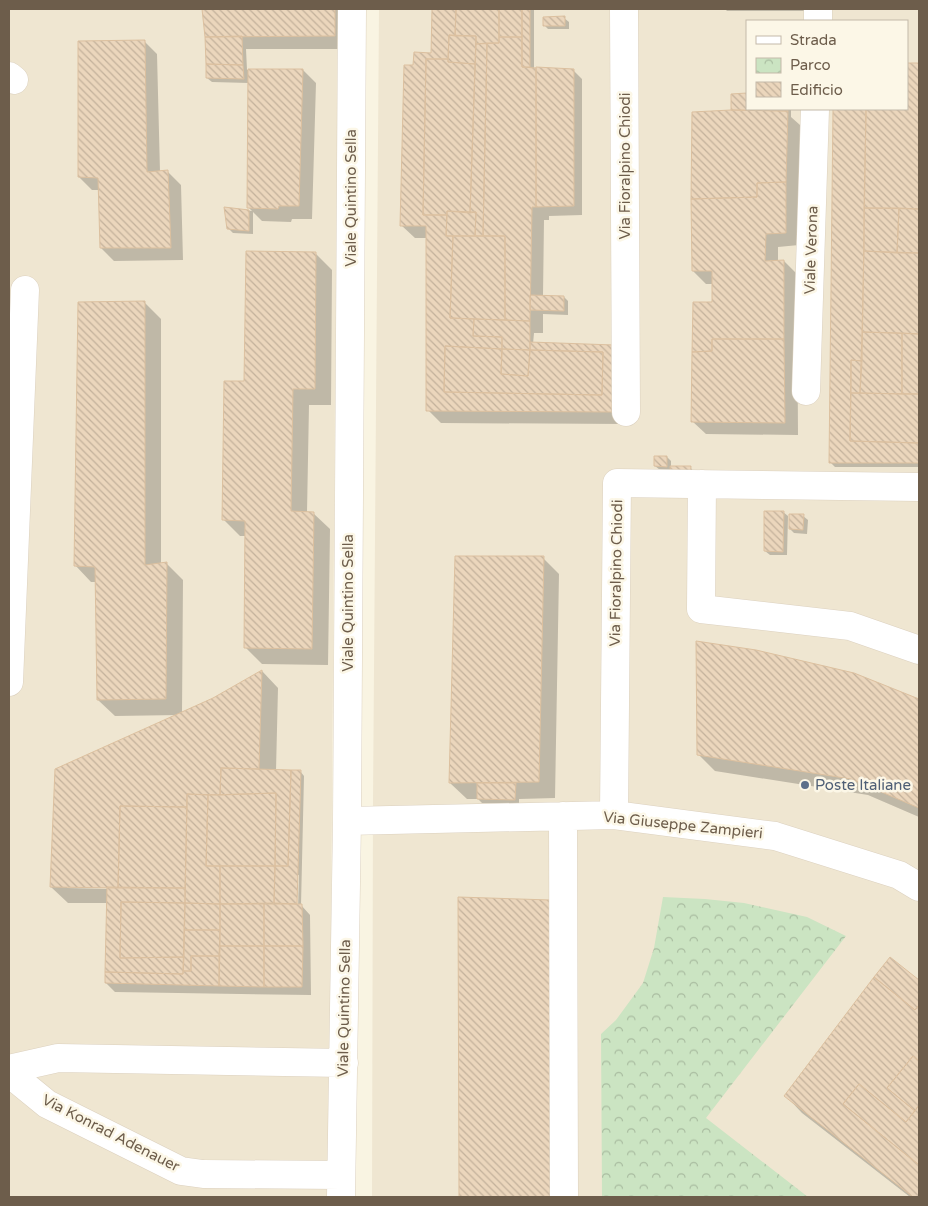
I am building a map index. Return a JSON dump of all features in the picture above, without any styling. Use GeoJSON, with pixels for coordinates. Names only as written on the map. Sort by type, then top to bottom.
{"type":"FeatureCollection","features":[{"type":"Feature","properties":{"kind":"street","name":"Viale Quintino Sella"},"geometry":{"type":"LineString","coordinates":[[341,1186],[347,821],[352,9]]}},
{"type":"Feature","properties":{"kind":"street","name":"Via Fioralpino Chiodi"},"geometry":{"type":"LineString","coordinates":[[624,9],[626,412]]}},
{"type":"Feature","properties":{"kind":"street","name":"Viale Verona"},"geometry":{"type":"LineString","coordinates":[[806,391],[815,110]]}},
{"type":"Feature","properties":{"kind":"street"},"geometry":{"type":"LineString","coordinates":[[9,682],[25,290]]}},
{"type":"Feature","properties":{"kind":"street","name":"Via Fioralpino Chiodi"},"geometry":{"type":"LineString","coordinates":[[614,815],[617,483],[919,487]]}},
{"type":"Feature","properties":{"kind":"street"},"geometry":{"type":"LineString","coordinates":[[702,484],[701,609],[850,626],[919,650]]}},
{"type":"Feature","properties":{"kind":"street","name":"Via Giuseppe Zampieri"},"geometry":{"type":"LineString","coordinates":[[347,821],[614,815],[775,836],[899,875],[919,887]]}},
{"type":"Feature","properties":{"kind":"street"},"geometry":{"type":"LineString","coordinates":[[563,816],[564,1197]]}},
{"type":"Feature","properties":{"kind":"street","name":"Via Konrad Adenauer"},"geometry":{"type":"LineString","coordinates":[[9,1071],[58,1058],[344,1063]]}},
{"type":"Feature","properties":{"kind":"street","name":"Via Konrad Adenauer"},"geometry":{"type":"LineString","coordinates":[[9,1071],[47,1104],[182,1171],[341,1186]]}},
{"type":"Feature","properties":{"kind":"shaded area"},"geometry":{"type":"Polygon","coordinates":[[[9,9],[338,9],[329,1197],[9,1197],[9,9]]]}},
{"type":"Feature","properties":{"kind":"shaded area"},"geometry":{"type":"Polygon","coordinates":[[[379,9],[919,9],[919,1197],[372,1197],[379,9]]]}},
{"type":"Feature","properties":{"kind":"green space"},"geometry":{"type":"Polygon","coordinates":[[[663,897],[744,903],[807,917],[846,936],[706,1118],[808,1197],[602,1197],[601,1034],[616,1020],[643,983],[654,948],[663,897]]]}},
{"type":"Feature","properties":{"kind":"building"},"geometry":{"type":"Polygon","coordinates":[[[202,9],[335,9],[335,36],[205,37],[202,9]]]}},
{"type":"Feature","properties":{"kind":"building"},"geometry":{"type":"Polygon","coordinates":[[[432,9],[456,9],[455,36],[449,35],[448,59],[426,59],[423,215],[447,215],[446,236],[453,236],[450,318],[474,319],[473,336],[502,337],[502,349],[445,346],[444,392],[602,395],[603,352],[530,350],[530,342],[614,345],[612,412],[426,411],[426,226],[400,226],[404,65],[413,65],[414,52],[431,53],[432,9]]]}},
{"type":"Feature","properties":{"kind":"building"},"geometry":{"type":"Polygon","coordinates":[[[456,9],[499,9],[499,43],[476,44],[476,36],[455,36],[456,9]]]}},
{"type":"Feature","properties":{"kind":"building"},"geometry":{"type":"Polygon","coordinates":[[[499,9],[522,9],[522,37],[499,37],[499,9]]]}},
{"type":"Feature","properties":{"kind":"building"},"geometry":{"type":"Polygon","coordinates":[[[522,9],[530,9],[530,67],[522,67],[522,9]]]}},
{"type":"Feature","properties":{"kind":"building"},"geometry":{"type":"Polygon","coordinates":[[[565,16],[565,26],[543,26],[543,17],[565,16]]]}},
{"type":"Feature","properties":{"kind":"building"},"geometry":{"type":"Polygon","coordinates":[[[449,35],[476,36],[475,64],[448,62],[449,35]]]}},
{"type":"Feature","properties":{"kind":"building"},"geometry":{"type":"Polygon","coordinates":[[[242,36],[243,65],[206,64],[205,37],[242,36]]]}},
{"type":"Feature","properties":{"kind":"building"},"geometry":{"type":"Polygon","coordinates":[[[499,37],[522,37],[522,67],[536,68],[536,207],[532,207],[530,321],[505,320],[505,236],[483,236],[487,43],[499,43],[499,37]]]}},
{"type":"Feature","properties":{"kind":"building"},"geometry":{"type":"Polygon","coordinates":[[[145,40],[147,172],[168,170],[171,248],[100,248],[98,178],[78,177],[78,41],[145,40]]]}},
{"type":"Feature","properties":{"kind":"building"},"geometry":{"type":"Polygon","coordinates":[[[487,43],[483,236],[475,236],[476,212],[470,213],[476,44],[487,43]]]}},
{"type":"Feature","properties":{"kind":"building"},"geometry":{"type":"Polygon","coordinates":[[[426,59],[448,59],[448,62],[475,64],[470,213],[447,211],[447,215],[423,215],[426,59]]]}},
{"type":"Feature","properties":{"kind":"building"},"geometry":{"type":"Polygon","coordinates":[[[908,63],[919,63],[919,209],[864,208],[866,110],[908,110],[908,63]]]}},
{"type":"Feature","properties":{"kind":"building"},"geometry":{"type":"Polygon","coordinates":[[[206,64],[243,65],[244,79],[206,78],[206,64]]]}},
{"type":"Feature","properties":{"kind":"building"},"geometry":{"type":"Polygon","coordinates":[[[536,67],[574,69],[574,206],[536,207],[536,67]]]}},
{"type":"Feature","properties":{"kind":"building"},"geometry":{"type":"Polygon","coordinates":[[[248,69],[303,69],[299,206],[279,206],[278,209],[247,208],[248,69]]]}},
{"type":"Feature","properties":{"kind":"building"},"geometry":{"type":"Polygon","coordinates":[[[746,93],[746,110],[788,111],[731,110],[731,94],[746,93]]]}},
{"type":"Feature","properties":{"kind":"building"},"geometry":{"type":"Polygon","coordinates":[[[731,110],[788,111],[786,182],[757,183],[757,197],[691,199],[692,112],[731,110]]]}},
{"type":"Feature","properties":{"kind":"building"},"geometry":{"type":"Polygon","coordinates":[[[833,110],[866,110],[862,361],[851,360],[850,441],[919,443],[919,463],[829,463],[833,110]]]}},
{"type":"Feature","properties":{"kind":"building"},"geometry":{"type":"Polygon","coordinates":[[[786,182],[786,233],[766,234],[765,261],[784,260],[784,339],[712,339],[712,351],[692,352],[693,302],[712,302],[712,271],[692,271],[691,199],[757,197],[757,183],[786,182]]]}},
{"type":"Feature","properties":{"kind":"building"},"geometry":{"type":"Polygon","coordinates":[[[224,207],[249,210],[249,231],[227,229],[224,207]]]}},
{"type":"Feature","properties":{"kind":"building"},"geometry":{"type":"Polygon","coordinates":[[[864,208],[899,208],[897,253],[864,251],[864,208]]]}},
{"type":"Feature","properties":{"kind":"building"},"geometry":{"type":"Polygon","coordinates":[[[899,208],[919,209],[919,253],[897,253],[899,208]]]}},
{"type":"Feature","properties":{"kind":"building"},"geometry":{"type":"Polygon","coordinates":[[[447,211],[476,212],[475,236],[446,236],[447,211]]]}},
{"type":"Feature","properties":{"kind":"building"},"geometry":{"type":"Polygon","coordinates":[[[453,236],[505,236],[505,320],[450,318],[453,236]]]}},
{"type":"Feature","properties":{"kind":"building"},"geometry":{"type":"Polygon","coordinates":[[[246,251],[316,252],[315,389],[293,389],[291,511],[314,512],[312,649],[244,648],[245,521],[222,520],[224,381],[244,381],[246,251]]]}},
{"type":"Feature","properties":{"kind":"building"},"geometry":{"type":"Polygon","coordinates":[[[864,251],[919,253],[919,334],[862,332],[864,251]]]}},
{"type":"Feature","properties":{"kind":"building"},"geometry":{"type":"Polygon","coordinates":[[[530,295],[564,296],[564,311],[530,310],[530,295]]]}},
{"type":"Feature","properties":{"kind":"building"},"geometry":{"type":"Polygon","coordinates":[[[145,301],[145,565],[167,562],[166,699],[97,700],[95,567],[74,566],[78,302],[145,301]]]}},
{"type":"Feature","properties":{"kind":"building"},"geometry":{"type":"Polygon","coordinates":[[[474,319],[530,321],[530,350],[502,349],[502,337],[473,336],[474,319]]]}},
{"type":"Feature","properties":{"kind":"building"},"geometry":{"type":"Polygon","coordinates":[[[862,332],[902,333],[902,394],[860,393],[862,332]]]}},
{"type":"Feature","properties":{"kind":"building"},"geometry":{"type":"Polygon","coordinates":[[[902,333],[919,334],[919,394],[902,394],[902,333]]]}},
{"type":"Feature","properties":{"kind":"building"},"geometry":{"type":"Polygon","coordinates":[[[712,339],[784,339],[785,423],[691,422],[692,352],[712,351],[712,339]]]}},
{"type":"Feature","properties":{"kind":"building"},"geometry":{"type":"Polygon","coordinates":[[[445,346],[502,349],[501,374],[528,376],[530,350],[603,352],[602,395],[444,392],[445,346]]]}},
{"type":"Feature","properties":{"kind":"building"},"geometry":{"type":"Polygon","coordinates":[[[502,349],[530,350],[528,376],[501,374],[502,349]]]}},
{"type":"Feature","properties":{"kind":"building"},"geometry":{"type":"Polygon","coordinates":[[[851,360],[862,361],[860,393],[851,393],[851,360]]]}},
{"type":"Feature","properties":{"kind":"building"},"geometry":{"type":"Polygon","coordinates":[[[851,393],[919,394],[919,443],[850,441],[851,393]]]}},
{"type":"Feature","properties":{"kind":"building"},"geometry":{"type":"Polygon","coordinates":[[[654,456],[667,456],[667,467],[654,466],[654,456]]]}},
{"type":"Feature","properties":{"kind":"building"},"geometry":{"type":"Polygon","coordinates":[[[670,466],[691,466],[690,482],[671,483],[670,466]]]}},
{"type":"Feature","properties":{"kind":"building"},"geometry":{"type":"Polygon","coordinates":[[[764,511],[784,511],[783,552],[764,551],[764,511]]]}},
{"type":"Feature","properties":{"kind":"building"},"geometry":{"type":"Polygon","coordinates":[[[789,514],[804,514],[803,530],[789,529],[789,514]]]}},
{"type":"Feature","properties":{"kind":"building"},"geometry":{"type":"Polygon","coordinates":[[[455,556],[544,556],[539,782],[449,783],[455,556]]]}},
{"type":"Feature","properties":{"kind":"building"},"geometry":{"type":"Polygon","coordinates":[[[696,641],[756,650],[854,673],[919,699],[919,808],[851,779],[697,755],[696,641]]]}},
{"type":"Feature","properties":{"kind":"building"},"geometry":{"type":"Polygon","coordinates":[[[262,670],[259,769],[221,768],[220,795],[187,794],[187,807],[120,806],[118,888],[50,887],[55,769],[213,698],[262,670]]]}},
{"type":"Feature","properties":{"kind":"building"},"geometry":{"type":"Polygon","coordinates":[[[221,768],[291,770],[288,866],[275,866],[276,793],[220,795],[221,768]]]}},
{"type":"Feature","properties":{"kind":"building"},"geometry":{"type":"Polygon","coordinates":[[[291,770],[301,770],[297,904],[274,903],[275,866],[288,866],[291,770]]]}},
{"type":"Feature","properties":{"kind":"building"},"geometry":{"type":"Polygon","coordinates":[[[477,783],[516,783],[515,800],[477,799],[477,783]]]}},
{"type":"Feature","properties":{"kind":"building"},"geometry":{"type":"Polygon","coordinates":[[[276,793],[275,866],[206,866],[208,795],[276,793]]]}},
{"type":"Feature","properties":{"kind":"building"},"geometry":{"type":"Polygon","coordinates":[[[187,794],[208,795],[206,866],[220,866],[220,904],[185,903],[187,794]]]}},
{"type":"Feature","properties":{"kind":"building"},"geometry":{"type":"Polygon","coordinates":[[[120,806],[187,807],[185,888],[118,888],[120,806]]]}},
{"type":"Feature","properties":{"kind":"building"},"geometry":{"type":"Polygon","coordinates":[[[220,866],[275,866],[274,903],[220,904],[220,866]]]}},
{"type":"Feature","properties":{"kind":"building"},"geometry":{"type":"Polygon","coordinates":[[[107,887],[185,888],[185,903],[121,902],[120,958],[184,957],[183,974],[105,972],[107,887]]]}},
{"type":"Feature","properties":{"kind":"building"},"geometry":{"type":"Polygon","coordinates":[[[458,897],[550,900],[552,1197],[459,1197],[458,897]]]}},
{"type":"Feature","properties":{"kind":"building"},"geometry":{"type":"Polygon","coordinates":[[[121,902],[185,903],[184,957],[120,958],[121,902]]]}},
{"type":"Feature","properties":{"kind":"building"},"geometry":{"type":"Polygon","coordinates":[[[185,903],[220,904],[220,930],[184,930],[185,903]]]}},
{"type":"Feature","properties":{"kind":"building"},"geometry":{"type":"Polygon","coordinates":[[[220,904],[264,904],[264,946],[220,946],[220,904]]]}},
{"type":"Feature","properties":{"kind":"building"},"geometry":{"type":"Polygon","coordinates":[[[264,904],[302,904],[303,946],[264,946],[264,904]]]}},
{"type":"Feature","properties":{"kind":"building"},"geometry":{"type":"Polygon","coordinates":[[[184,930],[220,930],[219,956],[191,956],[191,971],[183,971],[184,930]]]}},
{"type":"Feature","properties":{"kind":"building"},"geometry":{"type":"Polygon","coordinates":[[[220,946],[264,946],[264,987],[219,986],[220,946]]]}},
{"type":"Feature","properties":{"kind":"building"},"geometry":{"type":"Polygon","coordinates":[[[264,946],[303,946],[302,987],[264,987],[264,946]]]}},
{"type":"Feature","properties":{"kind":"building"},"geometry":{"type":"Polygon","coordinates":[[[191,956],[219,956],[219,986],[105,983],[105,972],[183,974],[183,971],[191,971],[191,956]]]}},
{"type":"Feature","properties":{"kind":"building"},"geometry":{"type":"Polygon","coordinates":[[[890,957],[919,980],[919,1005],[915,1010],[874,977],[890,957]]]}},
{"type":"Feature","properties":{"kind":"building"},"geometry":{"type":"Polygon","coordinates":[[[874,977],[915,1010],[919,1005],[919,1061],[913,1056],[887,1088],[915,1111],[906,1122],[859,1084],[843,1104],[919,1165],[919,1197],[913,1197],[784,1096],[874,977]]]}},
{"type":"Feature","properties":{"kind":"building"},"geometry":{"type":"Polygon","coordinates":[[[913,1056],[919,1061],[919,1105],[915,1111],[887,1088],[913,1056]]]}},
{"type":"Feature","properties":{"kind":"building"},"geometry":{"type":"Polygon","coordinates":[[[859,1084],[906,1122],[919,1105],[919,1165],[843,1104],[859,1084]]]}},
{"type":"Feature","properties":{"kind":"place","name":"Poste Italiane"},"geometry":{"type":"Point","coordinates":[805,785]}}]}
